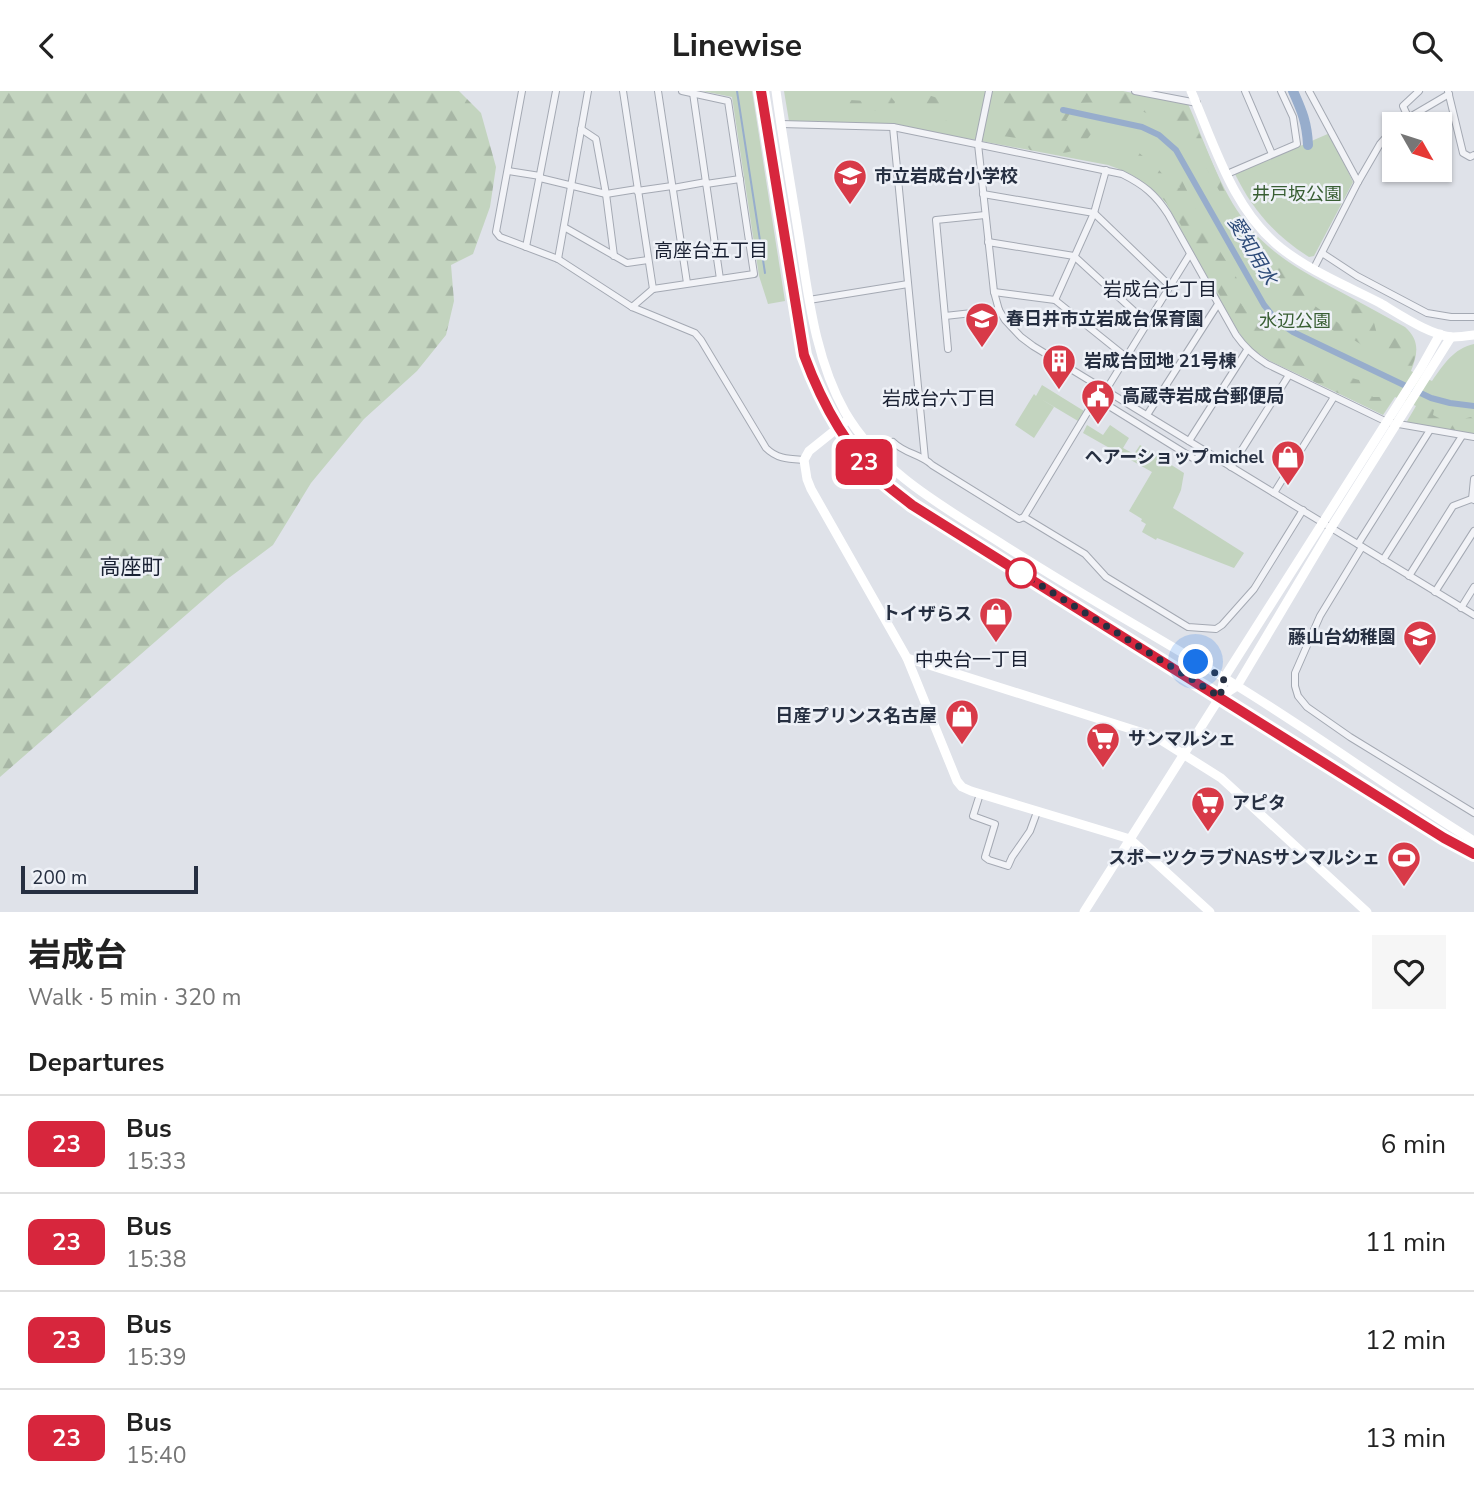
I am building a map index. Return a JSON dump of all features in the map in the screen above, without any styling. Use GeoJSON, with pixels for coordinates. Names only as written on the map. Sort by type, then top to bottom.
{"type":"FeatureCollection","features":[{"type":"Feature","properties":{"kind":"street"},"geometry":{"type":"LineString","coordinates":[[522,91],[496,232],[500,237],[558,258],[632,307],[695,334],[701,339],[765,448],[782,458],[804,460]]}},
{"type":"Feature","properties":{"kind":"street"},"geometry":{"type":"LineString","coordinates":[[526,247],[556,91]]}},
{"type":"Feature","properties":{"kind":"street"},"geometry":{"type":"LineString","coordinates":[[558,258],[588,91]]}},
{"type":"Feature","properties":{"kind":"street"},"geometry":{"type":"LineString","coordinates":[[622,91],[653,289]]}},
{"type":"Feature","properties":{"kind":"street"},"geometry":{"type":"LineString","coordinates":[[658,91],[687,283]]}},
{"type":"Feature","properties":{"kind":"street"},"geometry":{"type":"LineString","coordinates":[[632,307],[653,289],[754,274],[728,101],[682,91]]}},
{"type":"Feature","properties":{"kind":"street"},"geometry":{"type":"LineString","coordinates":[[761,91],[804,355],[820,395],[838,427],[881,481],[912,505],[1474,855]]}},
{"type":"Feature","properties":{"kind":"street"},"geometry":{"type":"LineString","coordinates":[[776,91],[820,353],[832,388],[849,419],[876,453],[921,493],[1033,564],[1237,686],[1474,841]]}},
{"type":"Feature","properties":{"kind":"street"},"geometry":{"type":"LineString","coordinates":[[989,91],[978,144],[994,292],[1005,320],[1021,337],[1474,615]]}},
{"type":"Feature","properties":{"kind":"street"},"geometry":{"type":"LineString","coordinates":[[1138,91],[1196,103]]}},
{"type":"Feature","properties":{"kind":"street"},"geometry":{"type":"LineString","coordinates":[[1191,91],[1242,203],[1264,232],[1290,254],[1413,322],[1451,337],[1474,335]]}},
{"type":"Feature","properties":{"kind":"street"},"geometry":{"type":"LineString","coordinates":[[1245,91],[1272,154]]}},
{"type":"Feature","properties":{"kind":"street"},"geometry":{"type":"LineString","coordinates":[[1227,174],[1297,143],[1293,117],[1281,91]]}},
{"type":"Feature","properties":{"kind":"street"},"geometry":{"type":"LineString","coordinates":[[1309,91],[1358,182]]}},
{"type":"Feature","properties":{"kind":"street"},"geometry":{"type":"LineString","coordinates":[[1406,112],[1404,106],[1419,91]]}},
{"type":"Feature","properties":{"kind":"street"},"geometry":{"type":"LineString","coordinates":[[1416,112],[1448,92],[1463,153],[1470,157],[1474,155]]}},
{"type":"Feature","properties":{"kind":"street"},"geometry":{"type":"LineString","coordinates":[[693,93],[720,279]]}},
{"type":"Feature","properties":{"kind":"street"},"geometry":{"type":"LineString","coordinates":[[781,124],[893,127],[1122,174],[1137,181],[1157,197],[1247,350],[1267,364],[1392,423],[1474,437]]}},
{"type":"Feature","properties":{"kind":"street"},"geometry":{"type":"LineString","coordinates":[[893,127],[925,459]]}},
{"type":"Feature","properties":{"kind":"street"},"geometry":{"type":"LineString","coordinates":[[581,129],[596,139],[614,255]]}},
{"type":"Feature","properties":{"kind":"street"},"geometry":{"type":"LineString","coordinates":[[1314,268],[1382,142]]}},
{"type":"Feature","properties":{"kind":"street"},"geometry":{"type":"LineString","coordinates":[[1055,300],[1094,213],[1106,170]]}},
{"type":"Feature","properties":{"kind":"street"},"geometry":{"type":"LineString","coordinates":[[508,171],[606,194],[740,179]]}},
{"type":"Feature","properties":{"kind":"street"},"geometry":{"type":"LineString","coordinates":[[983,194],[1094,213],[1171,286]]}},
{"type":"Feature","properties":{"kind":"street"},"geometry":{"type":"LineString","coordinates":[[948,348],[936,219],[985,215]]}},
{"type":"Feature","properties":{"kind":"street"},"geometry":{"type":"LineString","coordinates":[[564,227],[627,263],[648,260]]}},
{"type":"Feature","properties":{"kind":"street"},"geometry":{"type":"LineString","coordinates":[[988,242],[1074,257],[1147,323]]}},
{"type":"Feature","properties":{"kind":"street"},"geometry":{"type":"LineString","coordinates":[[1322,253],[1410,306],[1427,313],[1474,317]]}},
{"type":"Feature","properties":{"kind":"street"},"geometry":{"type":"LineString","coordinates":[[893,442],[925,459],[1019,519],[1024,517],[1096,398],[1126,357],[1191,254]]}},
{"type":"Feature","properties":{"kind":"street"},"geometry":{"type":"LineString","coordinates":[[809,300],[908,284]]}},
{"type":"Feature","properties":{"kind":"street"},"geometry":{"type":"LineString","coordinates":[[994,292],[1055,300],[1126,357]]}},
{"type":"Feature","properties":{"kind":"street"},"geometry":{"type":"LineString","coordinates":[[1147,415],[1218,304]]}},
{"type":"Feature","properties":{"kind":"street"},"geometry":{"type":"LineString","coordinates":[[945,316],[999,310]]}},
{"type":"Feature","properties":{"kind":"street"},"geometry":{"type":"LineString","coordinates":[[1084,912],[1220,697],[1224,678],[1407,400],[1440,334]]}},
{"type":"Feature","properties":{"kind":"street"},"geometry":{"type":"LineString","coordinates":[[1420,378],[1451,337]]}},
{"type":"Feature","properties":{"kind":"street"},"geometry":{"type":"LineString","coordinates":[[1189,441],[1247,350]]}},
{"type":"Feature","properties":{"kind":"street"},"geometry":{"type":"LineString","coordinates":[[1231,467],[1289,375]]}},
{"type":"Feature","properties":{"kind":"street"},"geometry":{"type":"LineString","coordinates":[[1273,493],[1334,397]]}},
{"type":"Feature","properties":{"kind":"street"},"geometry":{"type":"LineString","coordinates":[[1096,398],[1196,460],[1203,450]]}},
{"type":"Feature","properties":{"kind":"street"},"geometry":{"type":"LineString","coordinates":[[849,419],[809,451],[804,460],[807,479],[907,658],[957,781],[962,787],[980,794],[1130,839],[1210,912]]}},
{"type":"Feature","properties":{"kind":"street"},"geometry":{"type":"LineString","coordinates":[[1430,430],[1320,616],[1294,673],[1295,686],[1298,696],[1307,708],[1474,813]]}},
{"type":"Feature","properties":{"kind":"street"},"geometry":{"type":"LineString","coordinates":[[1383,560],[1462,436]]}},
{"type":"Feature","properties":{"kind":"street"},"geometry":{"type":"LineString","coordinates":[[1409,576],[1453,506],[1473,499],[1474,478]]}},
{"type":"Feature","properties":{"kind":"street"},"geometry":{"type":"LineString","coordinates":[[1024,517],[1085,554],[1105,577],[1188,627],[1216,629],[1254,589],[1303,510]]}},
{"type":"Feature","properties":{"kind":"street"},"geometry":{"type":"LineString","coordinates":[[1220,697],[1237,686],[1327,525]]}},
{"type":"Feature","properties":{"kind":"street"},"geometry":{"type":"LineString","coordinates":[[1435,592],[1474,531]]}},
{"type":"Feature","properties":{"kind":"street"},"geometry":{"type":"LineString","coordinates":[[1461,608],[1474,587]]}},
{"type":"Feature","properties":{"kind":"street"},"geometry":{"type":"LineString","coordinates":[[907,658],[1156,737],[1221,778],[1367,912]]}},
{"type":"Feature","properties":{"kind":"street"},"geometry":{"type":"LineString","coordinates":[[980,794],[973,816],[995,824],[985,857],[1008,866],[1030,831],[1037,811]]}},
{"type":"Feature","properties":{"kind":"green space"},"geometry":{"type":"Polygon","coordinates":[[[0,91],[459,91],[481,113],[496,167],[490,207],[473,254],[451,265],[454,301],[446,335],[417,371],[364,419],[311,483],[273,545],[226,580],[0,777],[0,91]]]}},
{"type":"Feature","properties":{"kind":"green space"},"geometry":{"type":"Polygon","coordinates":[[[702,91],[752,91],[785,301],[768,304],[759,276],[732,97],[702,91]]]}},
{"type":"Feature","properties":{"kind":"green space","name":"水辺公園"},"geometry":{"type":"Polygon","coordinates":[[[784,91],[1123,91],[1188,104],[1225,190],[1251,229],[1273,250],[1298,268],[1405,327],[1413,337],[1416,347],[1411,371],[1432,381],[1455,353],[1474,344],[1474,435],[1406,423],[1416,406],[1395,397],[1383,415],[1259,354],[1238,331],[1166,203],[1147,185],[1125,172],[1108,165],[891,124],[789,121],[784,91]]]}},
{"type":"Feature","properties":{"kind":"green space"},"geometry":{"type":"Polygon","coordinates":[[[1007,91],[1118,91],[1144,96],[1156,110],[1149,114],[1131,107],[1114,106],[1109,102],[1076,103],[1066,120],[1080,127],[1088,126],[1094,129],[1088,139],[1081,146],[1067,152],[1030,150],[1023,139],[1003,136],[1001,133],[1010,123],[1000,117],[1007,91]]]}},
{"type":"Feature","properties":{"kind":"green space"},"geometry":{"type":"Polygon","coordinates":[[[925,94],[947,101],[943,120],[956,123],[951,127],[939,122],[936,110],[928,109],[917,102],[909,106],[905,103],[907,97],[925,94]]]}},
{"type":"Feature","properties":{"kind":"green space"},"geometry":{"type":"Polygon","coordinates":[[[882,96],[891,97],[895,102],[893,107],[862,112],[847,104],[850,100],[866,101],[882,96]]]}},
{"type":"Feature","properties":{"kind":"green space"},"geometry":{"type":"Polygon","coordinates":[[[1187,105],[1232,204],[1226,203],[1189,137],[1191,129],[1174,118],[1177,108],[1187,105]]]}},
{"type":"Feature","properties":{"kind":"green space","name":"井戸坂公園"},"geometry":{"type":"Polygon","coordinates":[[[1330,133],[1353,182],[1314,256],[1309,257],[1285,240],[1266,221],[1235,174],[1330,133]]]}},
{"type":"Feature","properties":{"kind":"green space"},"geometry":{"type":"Polygon","coordinates":[[[1130,145],[1171,184],[1180,188],[1171,169],[1172,166],[1175,167],[1208,232],[1241,285],[1238,299],[1247,312],[1329,367],[1359,380],[1362,387],[1373,397],[1380,397],[1389,403],[1382,414],[1270,361],[1256,351],[1239,330],[1173,211],[1143,179],[1134,163],[1123,162],[1117,158],[1121,149],[1130,145]]]}},
{"type":"Feature","properties":{"kind":"green space"},"geometry":{"type":"Polygon","coordinates":[[[1271,261],[1283,272],[1301,282],[1308,301],[1344,327],[1355,332],[1366,317],[1361,313],[1352,315],[1350,306],[1354,302],[1373,319],[1378,338],[1383,341],[1387,340],[1390,331],[1397,327],[1401,330],[1410,341],[1413,352],[1416,352],[1410,370],[1394,364],[1380,352],[1371,351],[1354,340],[1341,340],[1325,325],[1305,319],[1289,302],[1283,288],[1276,286],[1265,269],[1271,261]]]}},
{"type":"Feature","properties":{"kind":"green space"},"geometry":{"type":"Polygon","coordinates":[[[1042,385],[1084,411],[1078,421],[1041,399],[1054,407],[1034,438],[1015,425],[1042,385]]]}},
{"type":"Feature","properties":{"kind":"green space"},"geometry":{"type":"Polygon","coordinates":[[[1419,403],[1434,410],[1433,415],[1443,419],[1471,417],[1474,420],[1474,433],[1407,423],[1419,403]]]}},
{"type":"Feature","properties":{"kind":"green space"},"geometry":{"type":"Polygon","coordinates":[[[1087,425],[1103,435],[1110,425],[1129,438],[1123,448],[1134,454],[1140,445],[1184,473],[1181,490],[1173,508],[1244,553],[1234,568],[1157,538],[1156,540],[1142,532],[1146,524],[1129,511],[1152,472],[1083,433],[1087,425]]]}},
{"type":"Feature","properties":{"kind":"waterway"},"geometry":{"type":"LineString","coordinates":[[737,91],[765,273]]}},
{"type":"Feature","properties":{"kind":"waterway"},"geometry":{"type":"LineString","coordinates":[[1293,91],[1304,117],[1308,145]]}},
{"type":"Feature","properties":{"kind":"waterway","name":"愛知用水"},"geometry":{"type":"LineString","coordinates":[[1063,110],[1142,127],[1159,135],[1176,150],[1264,305],[1277,321],[1293,332],[1431,398],[1474,406]]}},
{"type":"Feature","properties":{"kind":"bus line","name":"23"},"geometry":{"type":"LineString","coordinates":[[761,91],[804,355],[820,395],[838,427],[864,463],[881,481],[912,505],[1444,838],[1474,854]]}},
{"type":"Feature","properties":{"kind":"place","name":"市立岩成台小学校"},"geometry":{"type":"Point","coordinates":[850,206]}},
{"type":"Feature","properties":{"kind":"place","name":"春日井市立岩成台保育園"},"geometry":{"type":"Point","coordinates":[982,349]}},
{"type":"Feature","properties":{"kind":"place","name":"岩成台団地 21号棟"},"geometry":{"type":"Point","coordinates":[1059,391]}},
{"type":"Feature","properties":{"kind":"place","name":"高蔵寺岩成台郵便局"},"geometry":{"type":"Point","coordinates":[1098,426]}},
{"type":"Feature","properties":{"kind":"place","name":"ヘアーショップmichel"},"geometry":{"type":"Point","coordinates":[1288,487]}},
{"type":"Feature","properties":{"kind":"place","name":"トイザらス"},"geometry":{"type":"Point","coordinates":[996,644]}},
{"type":"Feature","properties":{"kind":"place","name":"藤山台幼稚園"},"geometry":{"type":"Point","coordinates":[1420,667]}},
{"type":"Feature","properties":{"kind":"place","name":"日産プリンス名古屋"},"geometry":{"type":"Point","coordinates":[962,746]}},
{"type":"Feature","properties":{"kind":"place","name":"サンマルシェ"},"geometry":{"type":"Point","coordinates":[1103,769]}},
{"type":"Feature","properties":{"kind":"place","name":"アピタ"},"geometry":{"type":"Point","coordinates":[1208,833]}},
{"type":"Feature","properties":{"kind":"place","name":"スポーツクラブNASサンマルシェ"},"geometry":{"type":"Point","coordinates":[1404,888]}},
{"type":"Feature","properties":{"kind":"district","name":"高座台五丁目"},"geometry":{"type":"Point","coordinates":[711,250]}},
{"type":"Feature","properties":{"kind":"district","name":"岩成台七丁目"},"geometry":{"type":"Point","coordinates":[1160,289]}},
{"type":"Feature","properties":{"kind":"district","name":"岩成台六丁目"},"geometry":{"type":"Point","coordinates":[939,398]}},
{"type":"Feature","properties":{"kind":"district","name":"高座町"},"geometry":{"type":"Point","coordinates":[131,567]}},
{"type":"Feature","properties":{"kind":"district","name":"中央台一丁目"},"geometry":{"type":"Point","coordinates":[972,659]}},
{"type":"Feature","properties":{"kind":"route"},"geometry":{"type":"LineString","coordinates":[[1021,573],[1220,697],[1224,678],[1196,662]]}}]}
